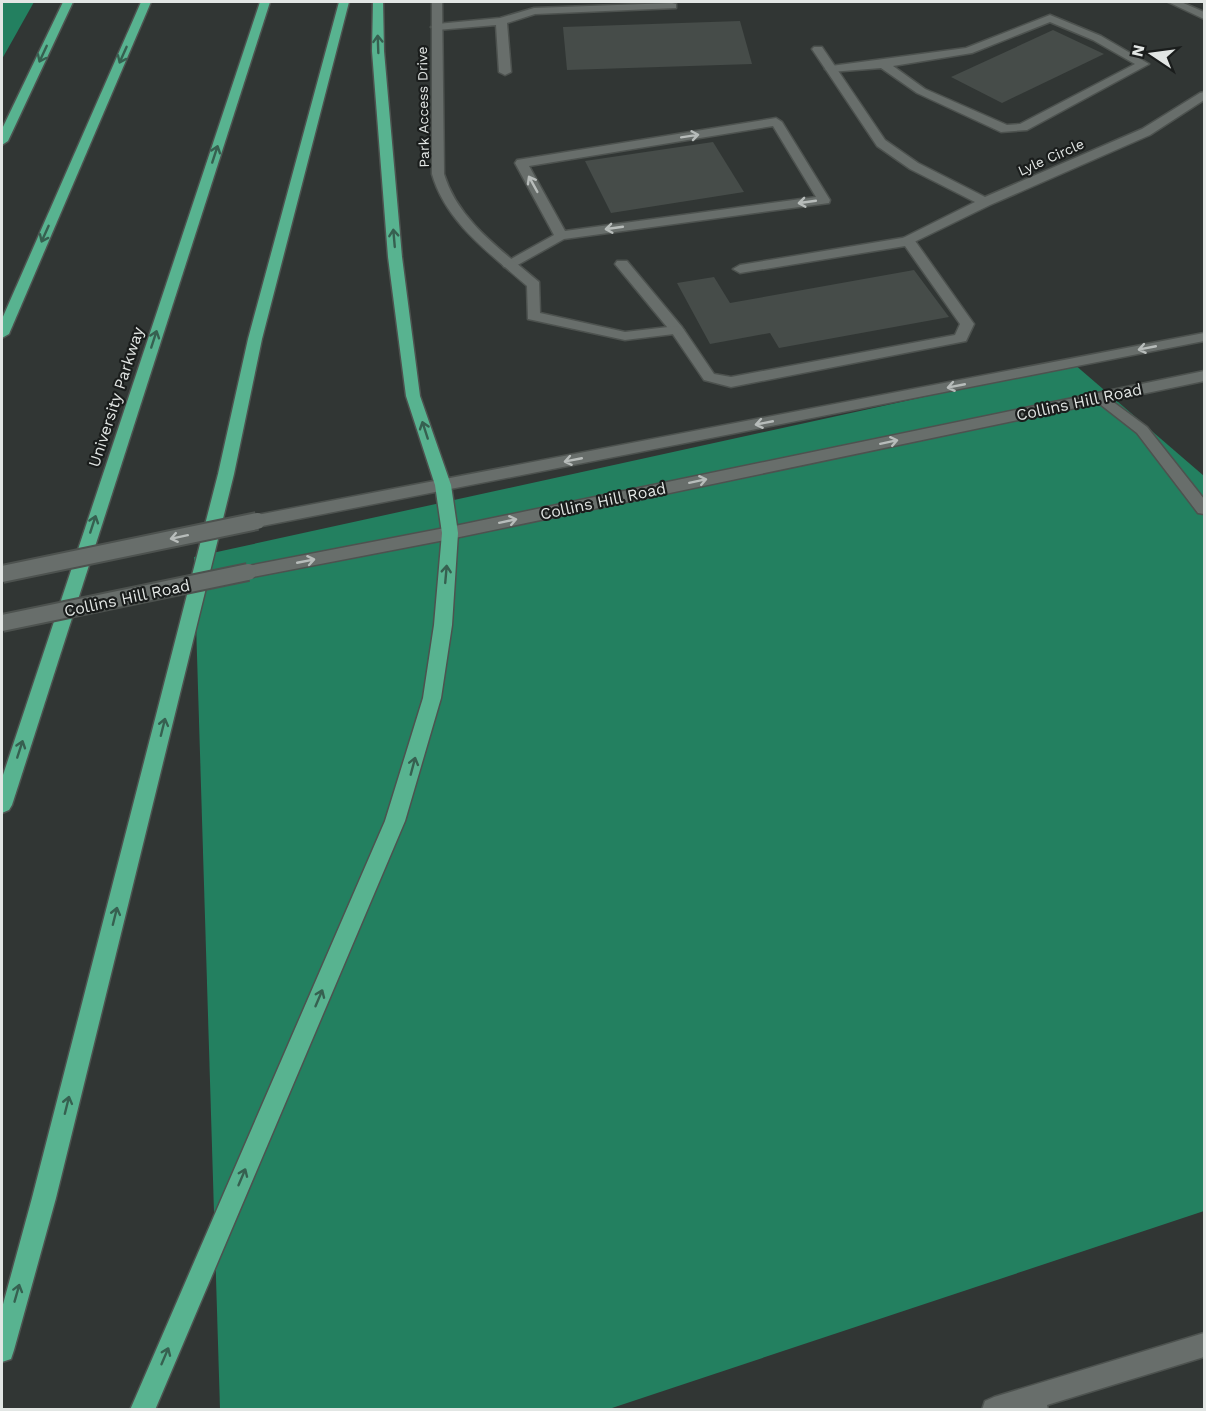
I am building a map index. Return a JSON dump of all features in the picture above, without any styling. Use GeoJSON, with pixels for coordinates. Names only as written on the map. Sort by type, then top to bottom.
{"type":"FeatureCollection","features":[{"type":"Feature","properties":{"kind":"highway"},"geometry":{"type":"LineString","coordinates":[[2,141],[68,2]]}},
{"type":"Feature","properties":{"kind":"highway"},"geometry":{"type":"LineString","coordinates":[[2,334],[146,2]]}},
{"type":"Feature","properties":{"kind":"highway","name":"University Parkway"},"geometry":{"type":"LineString","coordinates":[[2,805],[265,2]]}},
{"type":"Feature","properties":{"kind":"highway"},"geometry":{"type":"LineString","coordinates":[[2,1350],[50,1175],[226,474],[255,339],[344,2]]}},
{"type":"Feature","properties":{"kind":"highway"},"geometry":{"type":"LineString","coordinates":[[142,1410],[395,821],[432,698],[443,625],[450,533],[443,485],[413,396],[394,246],[378,51],[378,2]]}},
{"type":"Feature","properties":{"kind":"street","name":"Park Access Drive"},"geometry":{"type":"LineString","coordinates":[[437,2],[437,140],[441,182],[452,206],[468,227],[534,285],[533,316],[625,336],[677,330]]}},
{"type":"Feature","properties":{"kind":"street"},"geometry":{"type":"LineString","coordinates":[[1173,2],[1204,16]]}},
{"type":"Feature","properties":{"kind":"street"},"geometry":{"type":"LineString","coordinates":[[437,27],[501,21],[534,11],[672,6]]}},
{"type":"Feature","properties":{"kind":"street"},"geometry":{"type":"LineString","coordinates":[[831,69],[883,64],[968,51],[1050,18],[1097,38],[1143,64],[1023,127],[1005,129],[921,91],[883,64]]}},
{"type":"Feature","properties":{"kind":"street"},"geometry":{"type":"LineString","coordinates":[[501,21],[505,72]]}},
{"type":"Feature","properties":{"kind":"street"},"geometry":{"type":"LineString","coordinates":[[818,49],[881,143],[914,166],[984,202]]}},
{"type":"Feature","properties":{"kind":"street","name":"Lyle Circle"},"geometry":{"type":"LineString","coordinates":[[740,269],[908,241],[984,202],[1146,132],[1204,95]]}},
{"type":"Feature","properties":{"kind":"street"},"geometry":{"type":"LineString","coordinates":[[509,264],[561,236],[824,200],[776,122],[521,164],[561,236]]}},
{"type":"Feature","properties":{"kind":"street"},"geometry":{"type":"LineString","coordinates":[[622,264],[677,330],[709,377],[731,381],[961,338],[967,324],[908,241]]}},
{"type":"Feature","properties":{"kind":"street"},"geometry":{"type":"LineString","coordinates":[[2,574],[257,521],[1204,337]]}},
{"type":"Feature","properties":{"kind":"street","name":"Collins Hill Road"},"geometry":{"type":"LineString","coordinates":[[2,623],[450,533],[1204,376]]}},
{"type":"Feature","properties":{"kind":"street"},"geometry":{"type":"LineString","coordinates":[[1101,398],[1142,430],[1204,509]]}},
{"type":"Feature","properties":{"kind":"street"},"geometry":{"type":"LineString","coordinates":[[994,1410],[1033,1404],[1204,1345]]}},
{"type":"Feature","properties":{"kind":"green space"},"geometry":{"type":"Polygon","coordinates":[[[2,2],[34,2],[2,59],[2,2]]]}},
{"type":"Feature","properties":{"kind":"green space"},"geometry":{"type":"Polygon","coordinates":[[[1074,364],[1204,476],[1204,1211],[609,1409],[220,1409],[194,557],[1074,364]]]}},
{"type":"Feature","properties":{"kind":"building"},"geometry":{"type":"Polygon","coordinates":[[[740,21],[752,64],[567,70],[563,27],[740,21]]]}},
{"type":"Feature","properties":{"kind":"building"},"geometry":{"type":"Polygon","coordinates":[[[1053,30],[1104,54],[1002,103],[951,77],[1053,30]]]}},
{"type":"Feature","properties":{"kind":"building"},"geometry":{"type":"Polygon","coordinates":[[[713,142],[744,192],[611,213],[585,161],[713,142]]]}},
{"type":"Feature","properties":{"kind":"building"},"geometry":{"type":"Polygon","coordinates":[[[914,270],[949,317],[779,348],[770,333],[710,344],[677,283],[714,277],[730,303],[914,270]]]}}]}
